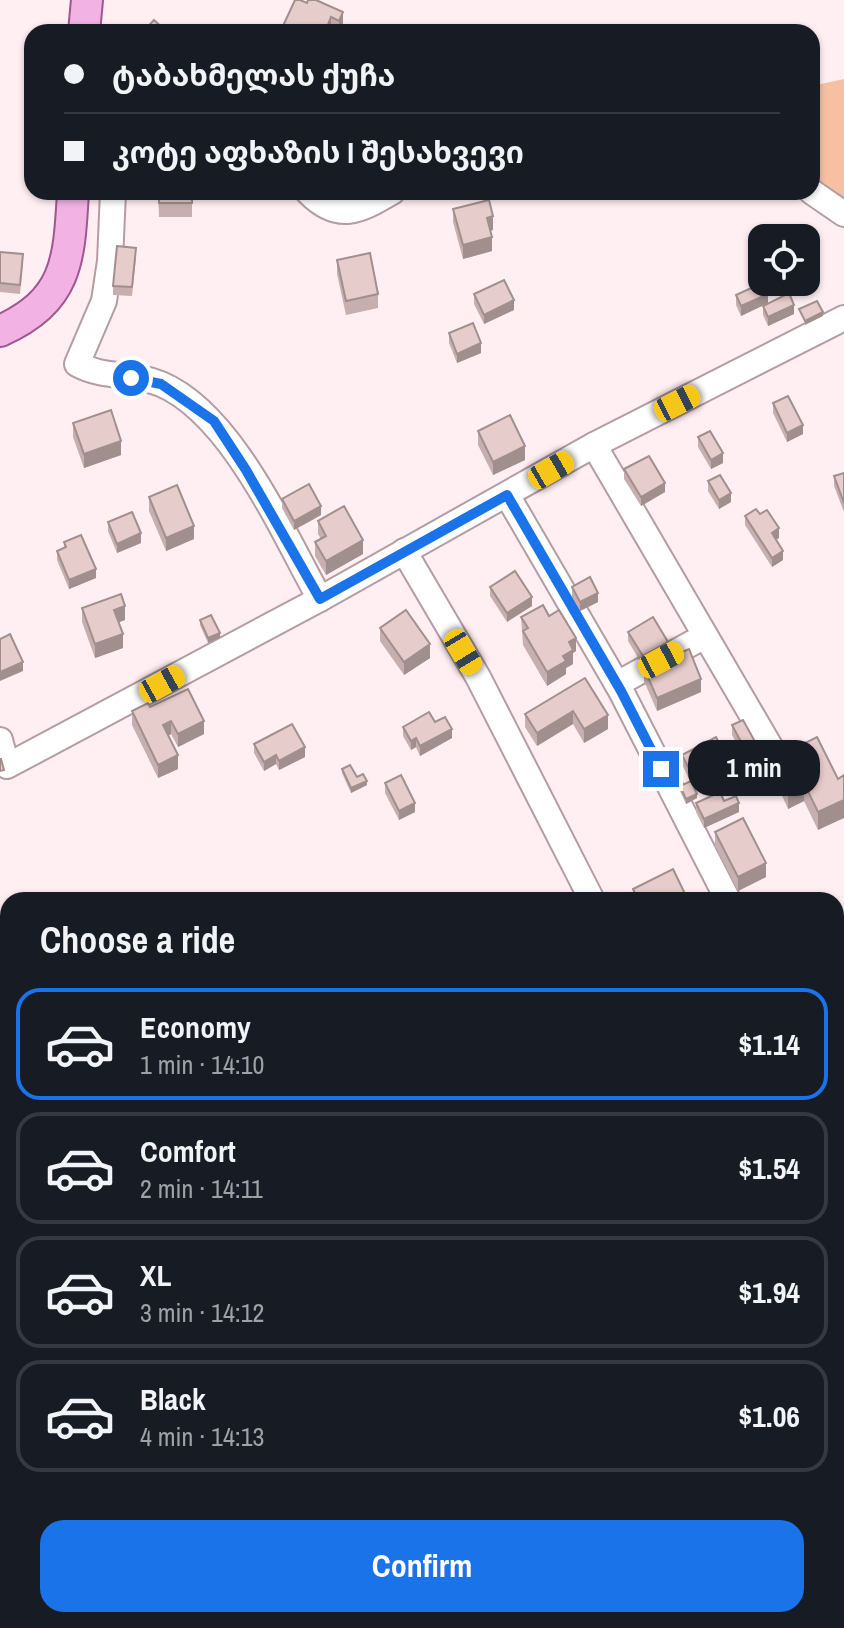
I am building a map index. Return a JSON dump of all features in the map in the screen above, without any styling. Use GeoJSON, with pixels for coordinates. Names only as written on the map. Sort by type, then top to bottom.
{"type":"FeatureCollection","features":[{"type":"Feature","properties":{"kind":"main road"},"geometry":{"type":"LineString","coordinates":[[85,24],[87,1]]}},
{"type":"Feature","properties":{"kind":"main road"},"geometry":{"type":"LineString","coordinates":[[0,331],[44,305],[57,284],[69,236],[72,200]]}},
{"type":"Feature","properties":{"kind":"street"},"geometry":{"type":"LineString","coordinates":[[87,1],[99,24]]}},
{"type":"Feature","properties":{"kind":"street"},"geometry":{"type":"LineString","coordinates":[[820,198],[844,214]]}},
{"type":"Feature","properties":{"kind":"street"},"geometry":{"type":"LineString","coordinates":[[113,200],[110,261],[104,301],[77,364],[95,374],[161,384],[214,421],[246,470],[320,599]]}},
{"type":"Feature","properties":{"kind":"street"},"geometry":{"type":"LineString","coordinates":[[317,200],[327,209],[342,211],[364,209],[379,200]]}},
{"type":"Feature","properties":{"kind":"street"},"geometry":{"type":"LineString","coordinates":[[0,740],[7,766],[320,599],[594,445],[844,318]]}},
{"type":"Feature","properties":{"kind":"street"},"geometry":{"type":"LineString","coordinates":[[594,445],[771,748]]}},
{"type":"Feature","properties":{"kind":"street"},"geometry":{"type":"LineString","coordinates":[[507,495],[617,684],[724,892]]}},
{"type":"Feature","properties":{"kind":"street"},"geometry":{"type":"LineString","coordinates":[[404,551],[478,677],[588,892]]}},
{"type":"Feature","properties":{"kind":"street"},"geometry":{"type":"LineString","coordinates":[[617,684],[705,636]]}},
{"type":"Feature","properties":{"kind":"shaded area"},"geometry":{"type":"Polygon","coordinates":[[[844,79],[844,201],[820,187],[820,84],[844,79]]]}},
{"type":"Feature","properties":{"kind":"building"},"geometry":{"type":"Polygon","coordinates":[[[295,0],[307,3],[308,0],[316,0],[343,12],[339,21],[331,17],[328,24],[284,24],[295,0]]]}},
{"type":"Feature","properties":{"kind":"building"},"geometry":{"type":"Polygon","coordinates":[[[159,200],[192,200],[192,203],[159,203],[159,200]]]}},
{"type":"Feature","properties":{"kind":"building"},"geometry":{"type":"Polygon","coordinates":[[[489,200],[493,216],[487,218],[492,237],[463,245],[453,209],[489,200]]]}},
{"type":"Feature","properties":{"kind":"building"},"geometry":{"type":"Polygon","coordinates":[[[117,246],[136,248],[132,287],[113,286],[117,246]]]}},
{"type":"Feature","properties":{"kind":"building"},"geometry":{"type":"Polygon","coordinates":[[[0,252],[23,254],[20,285],[0,283],[0,252]]]}},
{"type":"Feature","properties":{"kind":"building"},"geometry":{"type":"Polygon","coordinates":[[[370,253],[378,294],[346,301],[337,260],[370,253]]]}},
{"type":"Feature","properties":{"kind":"building"},"geometry":{"type":"Polygon","coordinates":[[[504,280],[514,300],[484,315],[474,294],[504,280]]]}},
{"type":"Feature","properties":{"kind":"building"},"geometry":{"type":"Polygon","coordinates":[[[748,289],[748,296],[764,296],[741,306],[736,295],[748,289]]]}},
{"type":"Feature","properties":{"kind":"building"},"geometry":{"type":"Polygon","coordinates":[[[783,296],[790,296],[794,305],[768,317],[763,306],[783,296]]]}},
{"type":"Feature","properties":{"kind":"building"},"geometry":{"type":"Polygon","coordinates":[[[817,301],[823,312],[805,321],[799,309],[817,301]]]}},
{"type":"Feature","properties":{"kind":"building"},"geometry":{"type":"Polygon","coordinates":[[[473,323],[481,343],[457,354],[449,333],[473,323]]]}},
{"type":"Feature","properties":{"kind":"building"},"geometry":{"type":"Polygon","coordinates":[[[788,396],[803,425],[787,433],[773,403],[788,396]]]}},
{"type":"Feature","properties":{"kind":"building"},"geometry":{"type":"Polygon","coordinates":[[[111,410],[121,441],[84,454],[73,423],[111,410]]]}},
{"type":"Feature","properties":{"kind":"building"},"geometry":{"type":"Polygon","coordinates":[[[510,415],[525,446],[493,462],[478,431],[510,415]]]}},
{"type":"Feature","properties":{"kind":"building"},"geometry":{"type":"Polygon","coordinates":[[[710,431],[723,453],[711,460],[698,437],[710,431]]]}},
{"type":"Feature","properties":{"kind":"building"},"geometry":{"type":"Polygon","coordinates":[[[649,456],[665,483],[641,497],[624,469],[649,456]]]}},
{"type":"Feature","properties":{"kind":"building"},"geometry":{"type":"Polygon","coordinates":[[[844,473],[844,503],[834,476],[844,473]]]}},
{"type":"Feature","properties":{"kind":"building"},"geometry":{"type":"Polygon","coordinates":[[[720,475],[731,493],[719,500],[708,481],[720,475]]]}},
{"type":"Feature","properties":{"kind":"building"},"geometry":{"type":"Polygon","coordinates":[[[309,484],[321,506],[294,521],[282,499],[309,484]]]}},
{"type":"Feature","properties":{"kind":"building"},"geometry":{"type":"Polygon","coordinates":[[[177,485],[194,526],[166,538],[149,497],[177,485]]]}},
{"type":"Feature","properties":{"kind":"building"},"geometry":{"type":"Polygon","coordinates":[[[344,506],[363,540],[326,561],[315,542],[326,536],[318,521],[344,506]]]}},
{"type":"Feature","properties":{"kind":"building"},"geometry":{"type":"Polygon","coordinates":[[[756,509],[760,514],[767,510],[779,528],[772,533],[783,551],[772,558],[745,516],[756,509]]]}},
{"type":"Feature","properties":{"kind":"building"},"geometry":{"type":"Polygon","coordinates":[[[132,512],[141,533],[117,544],[108,522],[132,512]]]}},
{"type":"Feature","properties":{"kind":"building"},"geometry":{"type":"Polygon","coordinates":[[[81,535],[96,569],[69,580],[57,551],[66,547],[64,542],[81,535]]]}},
{"type":"Feature","properties":{"kind":"building"},"geometry":{"type":"Polygon","coordinates":[[[515,571],[532,597],[507,613],[490,587],[515,571]]]}},
{"type":"Feature","properties":{"kind":"building"},"geometry":{"type":"Polygon","coordinates":[[[590,577],[598,593],[580,602],[572,587],[590,577]]]}},
{"type":"Feature","properties":{"kind":"building"},"geometry":{"type":"Polygon","coordinates":[[[121,594],[125,606],[114,610],[123,634],[95,644],[82,608],[121,594]]]}},
{"type":"Feature","properties":{"kind":"building"},"geometry":{"type":"Polygon","coordinates":[[[543,605],[549,616],[559,610],[576,638],[569,642],[573,650],[563,656],[566,661],[547,672],[523,631],[528,628],[521,617],[543,605]]]}},
{"type":"Feature","properties":{"kind":"building"},"geometry":{"type":"Polygon","coordinates":[[[406,610],[430,644],[404,662],[380,628],[406,610]]]}},
{"type":"Feature","properties":{"kind":"building"},"geometry":{"type":"Polygon","coordinates":[[[211,615],[220,633],[208,638],[200,620],[211,615]]]}},
{"type":"Feature","properties":{"kind":"building"},"geometry":{"type":"Polygon","coordinates":[[[653,617],[668,642],[643,656],[628,632],[653,617]]]}},
{"type":"Feature","properties":{"kind":"building"},"geometry":{"type":"Polygon","coordinates":[[[10,634],[23,662],[0,672],[0,639],[10,634]]]}},
{"type":"Feature","properties":{"kind":"building"},"geometry":{"type":"Polygon","coordinates":[[[689,649],[701,679],[657,698],[644,668],[689,649]]]}},
{"type":"Feature","properties":{"kind":"building"},"geometry":{"type":"Polygon","coordinates":[[[585,678],[608,715],[584,729],[573,711],[537,733],[525,714],[585,678]]]}},
{"type":"Feature","properties":{"kind":"building"},"geometry":{"type":"Polygon","coordinates":[[[188,689],[204,721],[178,734],[171,721],[163,725],[178,755],[158,765],[132,711],[148,703],[150,707],[188,689]]]}},
{"type":"Feature","properties":{"kind":"building"},"geometry":{"type":"Polygon","coordinates":[[[429,712],[435,722],[445,717],[452,729],[420,746],[416,738],[411,741],[403,727],[429,712]]]}},
{"type":"Feature","properties":{"kind":"building"},"geometry":{"type":"Polygon","coordinates":[[[743,720],[758,747],[747,753],[732,725],[743,720]]]}},
{"type":"Feature","properties":{"kind":"building"},"geometry":{"type":"Polygon","coordinates":[[[292,724],[305,747],[279,761],[276,755],[264,762],[254,744],[292,724]]]}},
{"type":"Feature","properties":{"kind":"building"},"geometry":{"type":"Polygon","coordinates":[[[716,737],[728,761],[694,778],[682,755],[716,737]]]}},
{"type":"Feature","properties":{"kind":"building"},"geometry":{"type":"Polygon","coordinates":[[[817,737],[838,779],[844,775],[844,800],[818,812],[804,783],[788,791],[780,773],[795,766],[789,751],[817,737]]]}},
{"type":"Feature","properties":{"kind":"building"},"geometry":{"type":"Polygon","coordinates":[[[350,765],[357,777],[363,774],[367,781],[351,788],[342,769],[350,765]]]}},
{"type":"Feature","properties":{"kind":"building"},"geometry":{"type":"Polygon","coordinates":[[[401,775],[415,803],[399,811],[385,783],[401,775]]]}},
{"type":"Feature","properties":{"kind":"building"},"geometry":{"type":"Polygon","coordinates":[[[691,781],[697,794],[686,799],[680,786],[691,781]]]}},
{"type":"Feature","properties":{"kind":"building"},"geometry":{"type":"Polygon","coordinates":[[[720,792],[724,801],[736,796],[739,803],[704,819],[696,803],[720,792]]]}},
{"type":"Feature","properties":{"kind":"building"},"geometry":{"type":"Polygon","coordinates":[[[743,818],[766,863],[738,877],[715,832],[743,818]]]}},
{"type":"Feature","properties":{"kind":"building"},"geometry":{"type":"Polygon","coordinates":[[[673,869],[684,892],[634,892],[633,889],[673,869]]]}},
{"type":"Feature","properties":{"kind":"route"},"geometry":{"type":"LineString","coordinates":[[131,378],[161,384],[214,421],[246,470],[320,599],[507,495],[621,691],[661,769]]}}]}
